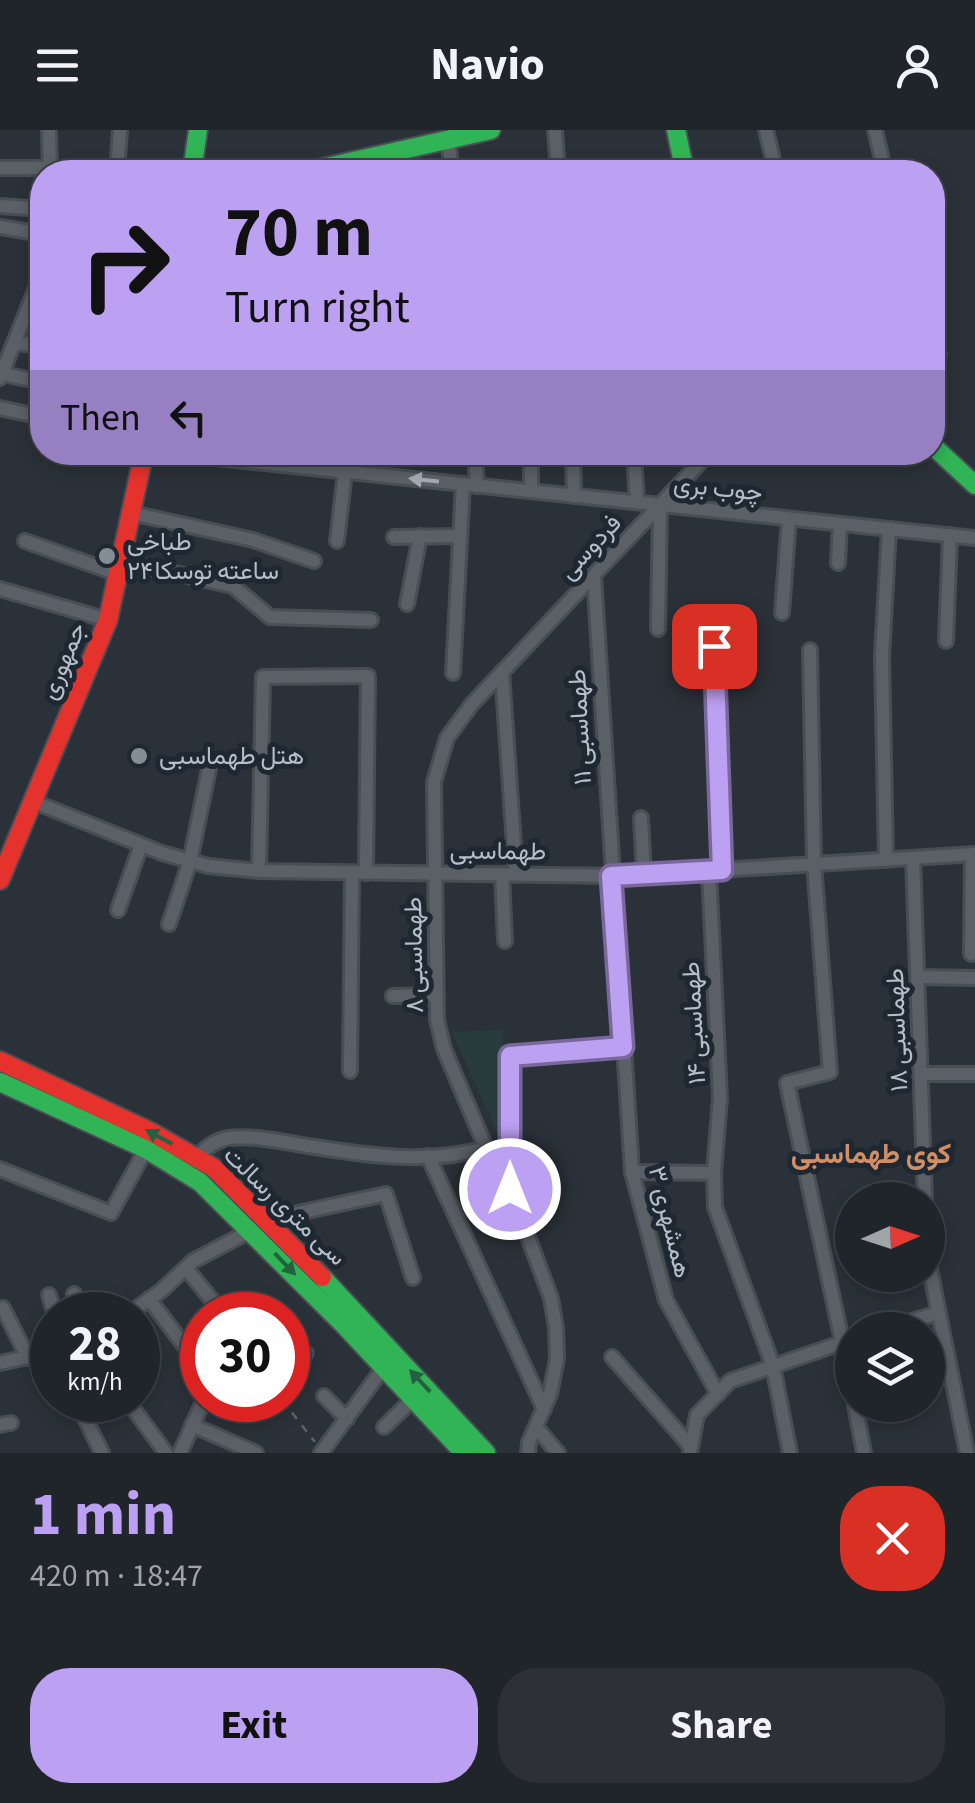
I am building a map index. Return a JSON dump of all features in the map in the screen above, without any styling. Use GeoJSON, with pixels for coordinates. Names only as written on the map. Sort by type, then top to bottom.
{"type":"FeatureCollection","features":[{"type":"Feature","properties":{"kind":"main road"},"geometry":{"type":"LineString","coordinates":[[194,160],[198,130]]}},
{"type":"Feature","properties":{"kind":"main road"},"geometry":{"type":"LineString","coordinates":[[385,160],[491,130]]}},
{"type":"Feature","properties":{"kind":"main road"},"geometry":{"type":"LineString","coordinates":[[676,130],[682,160]]}},
{"type":"Feature","properties":{"kind":"main road"},"geometry":{"type":"LineString","coordinates":[[945,456],[975,485]]}},
{"type":"Feature","properties":{"kind":"main road","name":"جمهوری"},"geometry":{"type":"LineString","coordinates":[[0,880],[108,620],[141,465]]}},
{"type":"Feature","properties":{"kind":"main road","name":"سی متری رسالت"},"geometry":{"type":"LineString","coordinates":[[0,1061],[77,1096],[214,1168],[274,1227],[351,1319],[384,1368],[464,1453]]}},
{"type":"Feature","properties":{"kind":"main road","name":"سی متری رسالت"},"geometry":{"type":"LineString","coordinates":[[0,1082],[146,1148],[200,1182],[351,1319],[486,1453]]}},
{"type":"Feature","properties":{"kind":"street"},"geometry":{"type":"LineString","coordinates":[[50,130],[50,160]]}},
{"type":"Feature","properties":{"kind":"street"},"geometry":{"type":"LineString","coordinates":[[118,160],[120,130]]}},
{"type":"Feature","properties":{"kind":"street"},"geometry":{"type":"LineString","coordinates":[[555,130],[557,160]]}},
{"type":"Feature","properties":{"kind":"street"},"geometry":{"type":"LineString","coordinates":[[766,130],[773,160]]}},
{"type":"Feature","properties":{"kind":"street"},"geometry":{"type":"LineString","coordinates":[[875,130],[882,160]]}},
{"type":"Feature","properties":{"kind":"street"},"geometry":{"type":"LineString","coordinates":[[448,140],[450,160]]}},
{"type":"Feature","properties":{"kind":"street"},"geometry":{"type":"LineString","coordinates":[[0,168],[30,169]]}},
{"type":"Feature","properties":{"kind":"street"},"geometry":{"type":"LineString","coordinates":[[0,206],[30,207]]}},
{"type":"Feature","properties":{"kind":"street"},"geometry":{"type":"LineString","coordinates":[[0,228],[30,232]]}},
{"type":"Feature","properties":{"kind":"street"},"geometry":{"type":"LineString","coordinates":[[30,305],[1,376],[30,380]]}},
{"type":"Feature","properties":{"kind":"street"},"geometry":{"type":"LineString","coordinates":[[16,343],[30,345]]}},
{"type":"Feature","properties":{"kind":"street"},"geometry":{"type":"LineString","coordinates":[[0,408],[30,414]]}},
{"type":"Feature","properties":{"kind":"street","name":"چوب بری"},"geometry":{"type":"LineString","coordinates":[[315,465],[342,472],[975,538]]}},
{"type":"Feature","properties":{"kind":"street"},"geometry":{"type":"LineString","coordinates":[[337,541],[343,465]]}},
{"type":"Feature","properties":{"kind":"street"},"geometry":{"type":"LineString","coordinates":[[454,673],[460,536],[473,465]]}},
{"type":"Feature","properties":{"kind":"street"},"geometry":{"type":"LineString","coordinates":[[530,465],[530,492]]}},
{"type":"Feature","properties":{"kind":"street"},"geometry":{"type":"LineString","coordinates":[[573,465],[574,496]]}},
{"type":"Feature","properties":{"kind":"street"},"geometry":{"type":"LineString","coordinates":[[635,465],[637,502]]}},
{"type":"Feature","properties":{"kind":"street","name":"فردوسی"},"geometry":{"type":"LineString","coordinates":[[435,872],[434,782],[447,738],[472,704],[698,465]]}},
{"type":"Feature","properties":{"kind":"street"},"geometry":{"type":"LineString","coordinates":[[658,629],[660,505]]}},
{"type":"Feature","properties":{"kind":"street"},"geometry":{"type":"LineString","coordinates":[[131,513],[252,540],[314,562]]}},
{"type":"Feature","properties":{"kind":"street"},"geometry":{"type":"LineString","coordinates":[[782,613],[789,518]]}},
{"type":"Feature","properties":{"kind":"street"},"geometry":{"type":"LineString","coordinates":[[838,563],[840,524]]}},
{"type":"Feature","properties":{"kind":"street"},"geometry":{"type":"LineString","coordinates":[[886,860],[882,656],[890,529]]}},
{"type":"Feature","properties":{"kind":"street"},"geometry":{"type":"LineString","coordinates":[[946,641],[950,535]]}},
{"type":"Feature","properties":{"kind":"street"},"geometry":{"type":"LineString","coordinates":[[407,604],[420,536]]}},
{"type":"Feature","properties":{"kind":"street"},"geometry":{"type":"LineString","coordinates":[[394,537],[460,536]]}},
{"type":"Feature","properties":{"kind":"street"},"geometry":{"type":"LineString","coordinates":[[26,542],[119,568],[233,586],[270,617],[371,620]]}},
{"type":"Feature","properties":{"kind":"street","name":"۱۱ طهماسبی"},"geometry":{"type":"LineString","coordinates":[[594,576],[623,1047]]}},
{"type":"Feature","properties":{"kind":"street"},"geometry":{"type":"LineString","coordinates":[[0,589],[108,620]]}},
{"type":"Feature","properties":{"kind":"street","name":"۱۴ طهماسبی"},"geometry":{"type":"LineString","coordinates":[[714,646],[720,1098],[715,1207],[772,1366],[790,1453]]}},
{"type":"Feature","properties":{"kind":"street"},"geometry":{"type":"LineString","coordinates":[[810,650],[814,864],[830,1072],[787,1083],[841,1312]]}},
{"type":"Feature","properties":{"kind":"street"},"geometry":{"type":"LineString","coordinates":[[502,672],[509,874],[505,941]]}},
{"type":"Feature","properties":{"kind":"street"},"geometry":{"type":"LineString","coordinates":[[259,871],[264,677],[368,676],[350,1071]]}},
{"type":"Feature","properties":{"kind":"street"},"geometry":{"type":"LineString","coordinates":[[169,924],[190,861],[209,769]]}},
{"type":"Feature","properties":{"kind":"street","name":"طهماسبی"},"geometry":{"type":"LineString","coordinates":[[32,801],[190,861],[259,871],[611,876],[974,854]]}},
{"type":"Feature","properties":{"kind":"street"},"geometry":{"type":"LineString","coordinates":[[641,818],[644,875]]}},
{"type":"Feature","properties":{"kind":"street"},"geometry":{"type":"LineString","coordinates":[[118,910],[141,845]]}},
{"type":"Feature","properties":{"kind":"street"},"geometry":{"type":"LineString","coordinates":[[971,954],[974,854]]}},
{"type":"Feature","properties":{"kind":"street","name":"۱۸ طهماسبی"},"geometry":{"type":"LineString","coordinates":[[913,858],[924,1182]]}},
{"type":"Feature","properties":{"kind":"street","name":"۸ طهماسبی"},"geometry":{"type":"LineString","coordinates":[[435,872],[437,1020],[444,1050],[486,1148],[510,1189]]}},
{"type":"Feature","properties":{"kind":"street"},"geometry":{"type":"LineString","coordinates":[[918,976],[975,978]]}},
{"type":"Feature","properties":{"kind":"street"},"geometry":{"type":"LineString","coordinates":[[394,996],[437,995]]}},
{"type":"Feature","properties":{"kind":"street"},"geometry":{"type":"LineString","coordinates":[[528,1453],[550,1394],[557,1359],[556,1328],[550,1298],[510,1189],[510,1056],[623,1047]]}},
{"type":"Feature","properties":{"kind":"street","name":"۳ همشهری"},"geometry":{"type":"LineString","coordinates":[[623,1047],[632,1172],[666,1300],[718,1394]]}},
{"type":"Feature","properties":{"kind":"street"},"geometry":{"type":"LineString","coordinates":[[920,1074],[975,1074]]}},
{"type":"Feature","properties":{"kind":"street"},"geometry":{"type":"LineString","coordinates":[[196,1158],[207,1146],[226,1138],[268,1139],[362,1155],[428,1156],[486,1148]]}},
{"type":"Feature","properties":{"kind":"street"},"geometry":{"type":"LineString","coordinates":[[0,1169],[111,1213],[146,1148]]}},
{"type":"Feature","properties":{"kind":"street"},"geometry":{"type":"LineString","coordinates":[[428,1156],[544,1409]]}},
{"type":"Feature","properties":{"kind":"street"},"geometry":{"type":"LineString","coordinates":[[632,1172],[714,1174]]}},
{"type":"Feature","properties":{"kind":"street"},"geometry":{"type":"LineString","coordinates":[[274,1227],[289,1215],[386,1194],[413,1278]]}},
{"type":"Feature","properties":{"kind":"street"},"geometry":{"type":"LineString","coordinates":[[158,1292],[186,1268],[252,1230]]}},
{"type":"Feature","properties":{"kind":"street"},"geometry":{"type":"LineString","coordinates":[[186,1268],[205,1292]]}},
{"type":"Feature","properties":{"kind":"street"},"geometry":{"type":"LineString","coordinates":[[934,1292],[938,1312]]}},
{"type":"Feature","properties":{"kind":"street"},"geometry":{"type":"LineString","coordinates":[[0,1364],[28,1358],[3,1308]]}},
{"type":"Feature","properties":{"kind":"street"},"geometry":{"type":"LineString","coordinates":[[160,1314],[180,1340]]}},
{"type":"Feature","properties":{"kind":"street"},"geometry":{"type":"LineString","coordinates":[[690,1450],[697,1416],[730,1381],[835,1345]]}},
{"type":"Feature","properties":{"kind":"street"},"geometry":{"type":"LineString","coordinates":[[945,1347],[966,1453]]}},
{"type":"Feature","properties":{"kind":"street"},"geometry":{"type":"LineString","coordinates":[[612,1357],[690,1450]]}},
{"type":"Feature","properties":{"kind":"street"},"geometry":{"type":"LineString","coordinates":[[321,1452],[384,1368]]}},
{"type":"Feature","properties":{"kind":"street"},"geometry":{"type":"LineString","coordinates":[[324,1396],[347,1419]]}},
{"type":"Feature","properties":{"kind":"street"},"geometry":{"type":"LineString","coordinates":[[384,1427],[413,1398]]}},
{"type":"Feature","properties":{"kind":"street"},"geometry":{"type":"LineString","coordinates":[[87,1422],[102,1453]]}},
{"type":"Feature","properties":{"kind":"street"},"geometry":{"type":"LineString","coordinates":[[144,1422],[166,1453]]}},
{"type":"Feature","properties":{"kind":"street"},"geometry":{"type":"LineString","coordinates":[[180,1453],[193,1422]]}},
{"type":"Feature","properties":{"kind":"street"},"geometry":{"type":"LineString","coordinates":[[859,1422],[864,1453]]}},
{"type":"Feature","properties":{"kind":"street"},"geometry":{"type":"LineString","coordinates":[[192,1425],[256,1453]]}},
{"type":"Feature","properties":{"kind":"street"},"geometry":{"type":"LineString","coordinates":[[536,1427],[558,1453]]}},
{"type":"Feature","properties":{"kind":"path"},"geometry":{"type":"LineString","coordinates":[[298,1422],[321,1452]]}},
{"type":"Feature","properties":{"kind":"green space"},"geometry":{"type":"Polygon","coordinates":[[[503,1030],[503,1145],[452,1032],[503,1030]]]}},
{"type":"Feature","properties":{"kind":"traffic: fast"},"geometry":{"type":"LineString","coordinates":[[194,160],[198,130]]}},
{"type":"Feature","properties":{"kind":"traffic: fast"},"geometry":{"type":"LineString","coordinates":[[358,160],[491,130]]}},
{"type":"Feature","properties":{"kind":"traffic: fast"},"geometry":{"type":"LineString","coordinates":[[676,130],[682,160]]}},
{"type":"Feature","properties":{"kind":"traffic: fast"},"geometry":{"type":"LineString","coordinates":[[945,457],[975,485]]}},
{"type":"Feature","properties":{"kind":"traffic: fast"},"geometry":{"type":"LineString","coordinates":[[0,1082],[146,1149],[200,1182],[344,1325],[464,1453]]}},
{"type":"Feature","properties":{"kind":"traffic: fast"},"geometry":{"type":"LineString","coordinates":[[322,1277],[486,1453]]}},
{"type":"Feature","properties":{"kind":"traffic: jam"},"geometry":{"type":"LineString","coordinates":[[0,880],[108,620],[141,465]]}},
{"type":"Feature","properties":{"kind":"traffic: jam"},"geometry":{"type":"LineString","coordinates":[[0,1061],[153,1133],[214,1168],[322,1277]]}},
{"type":"Feature","properties":{"kind":"place","name":"طباخی ۲۴ساعته توسکا"},"geometry":{"type":"Point","coordinates":[107,556]}},
{"type":"Feature","properties":{"kind":"place","name":"هتل طهماسبی"},"geometry":{"type":"Point","coordinates":[139,756]}},
{"type":"Feature","properties":{"kind":"district","name":"کوی طهماسبی"},"geometry":{"type":"Point","coordinates":[871,1154]}},
{"type":"Feature","properties":{"kind":"route"},"geometry":{"type":"LineString","coordinates":[[510,1189],[510,1056],[623,1047],[611,876],[722,870],[714,646]]}}]}
